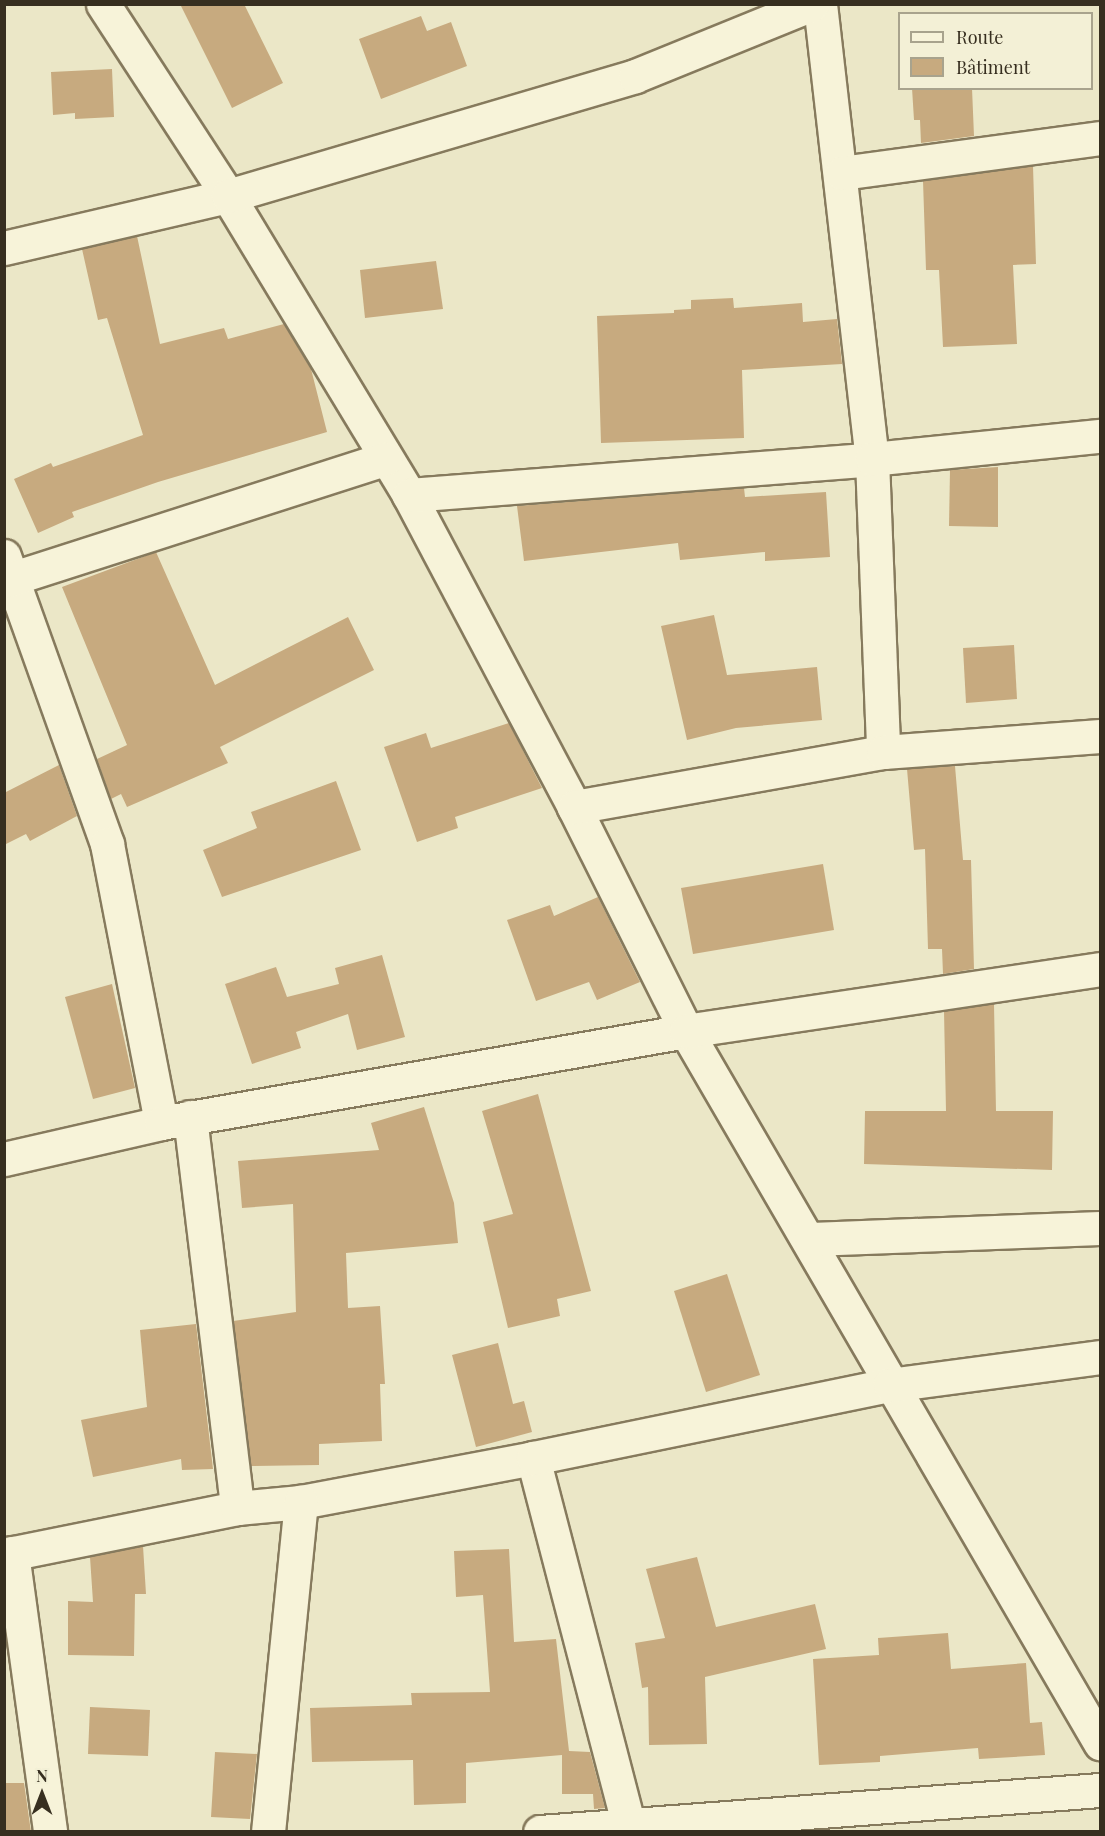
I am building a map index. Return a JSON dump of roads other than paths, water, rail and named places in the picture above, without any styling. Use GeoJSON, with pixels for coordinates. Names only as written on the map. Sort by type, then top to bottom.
{"type":"FeatureCollection","features":[{"type":"Feature","properties":{"kind":"street"},"geometry":{"type":"LineString","coordinates":[[103,4],[228,196],[385,459],[409,495],[574,807],[686,1031],[811,1239],[890,1384],[1101,1743]]}},
{"type":"Feature","properties":{"kind":"street"},"geometry":{"type":"LineString","coordinates":[[4,248],[228,196],[635,76],[812,4]]}},
{"type":"Feature","properties":{"kind":"street"},"geometry":{"type":"LineString","coordinates":[[820,4],[842,173],[872,459],[883,752]]}},
{"type":"Feature","properties":{"kind":"street"},"geometry":{"type":"LineString","coordinates":[[842,173],[1101,138]]}},
{"type":"Feature","properties":{"kind":"street"},"geometry":{"type":"LineString","coordinates":[[409,495],[872,459],[1101,435]]}},
{"type":"Feature","properties":{"kind":"street"},"geometry":{"type":"LineString","coordinates":[[237,1508],[176,1120],[107,844],[7,572],[385,459]]}},
{"type":"Feature","properties":{"kind":"street"},"geometry":{"type":"LineString","coordinates":[[574,807],[883,752],[1101,736]]}},
{"type":"Feature","properties":{"kind":"street"},"geometry":{"type":"LineString","coordinates":[[8,1150],[686,1031],[1101,969]]}},
{"type":"Feature","properties":{"kind":"street"},"geometry":{"type":"LineString","coordinates":[[811,1239],[1101,1228]]}},
{"type":"Feature","properties":{"kind":"street"},"geometry":{"type":"LineString","coordinates":[[50,1832],[8,1554],[237,1508],[301,1502],[533,1458],[890,1384],[1101,1357]]}},
{"type":"Feature","properties":{"kind":"street"},"geometry":{"type":"LineString","coordinates":[[533,1458],[628,1826]]}},
{"type":"Feature","properties":{"kind":"street"},"geometry":{"type":"LineString","coordinates":[[268,1832],[301,1502]]}},
{"type":"Feature","properties":{"kind":"street"},"geometry":{"type":"LineString","coordinates":[[540,1832],[1101,1790]]}}]}
